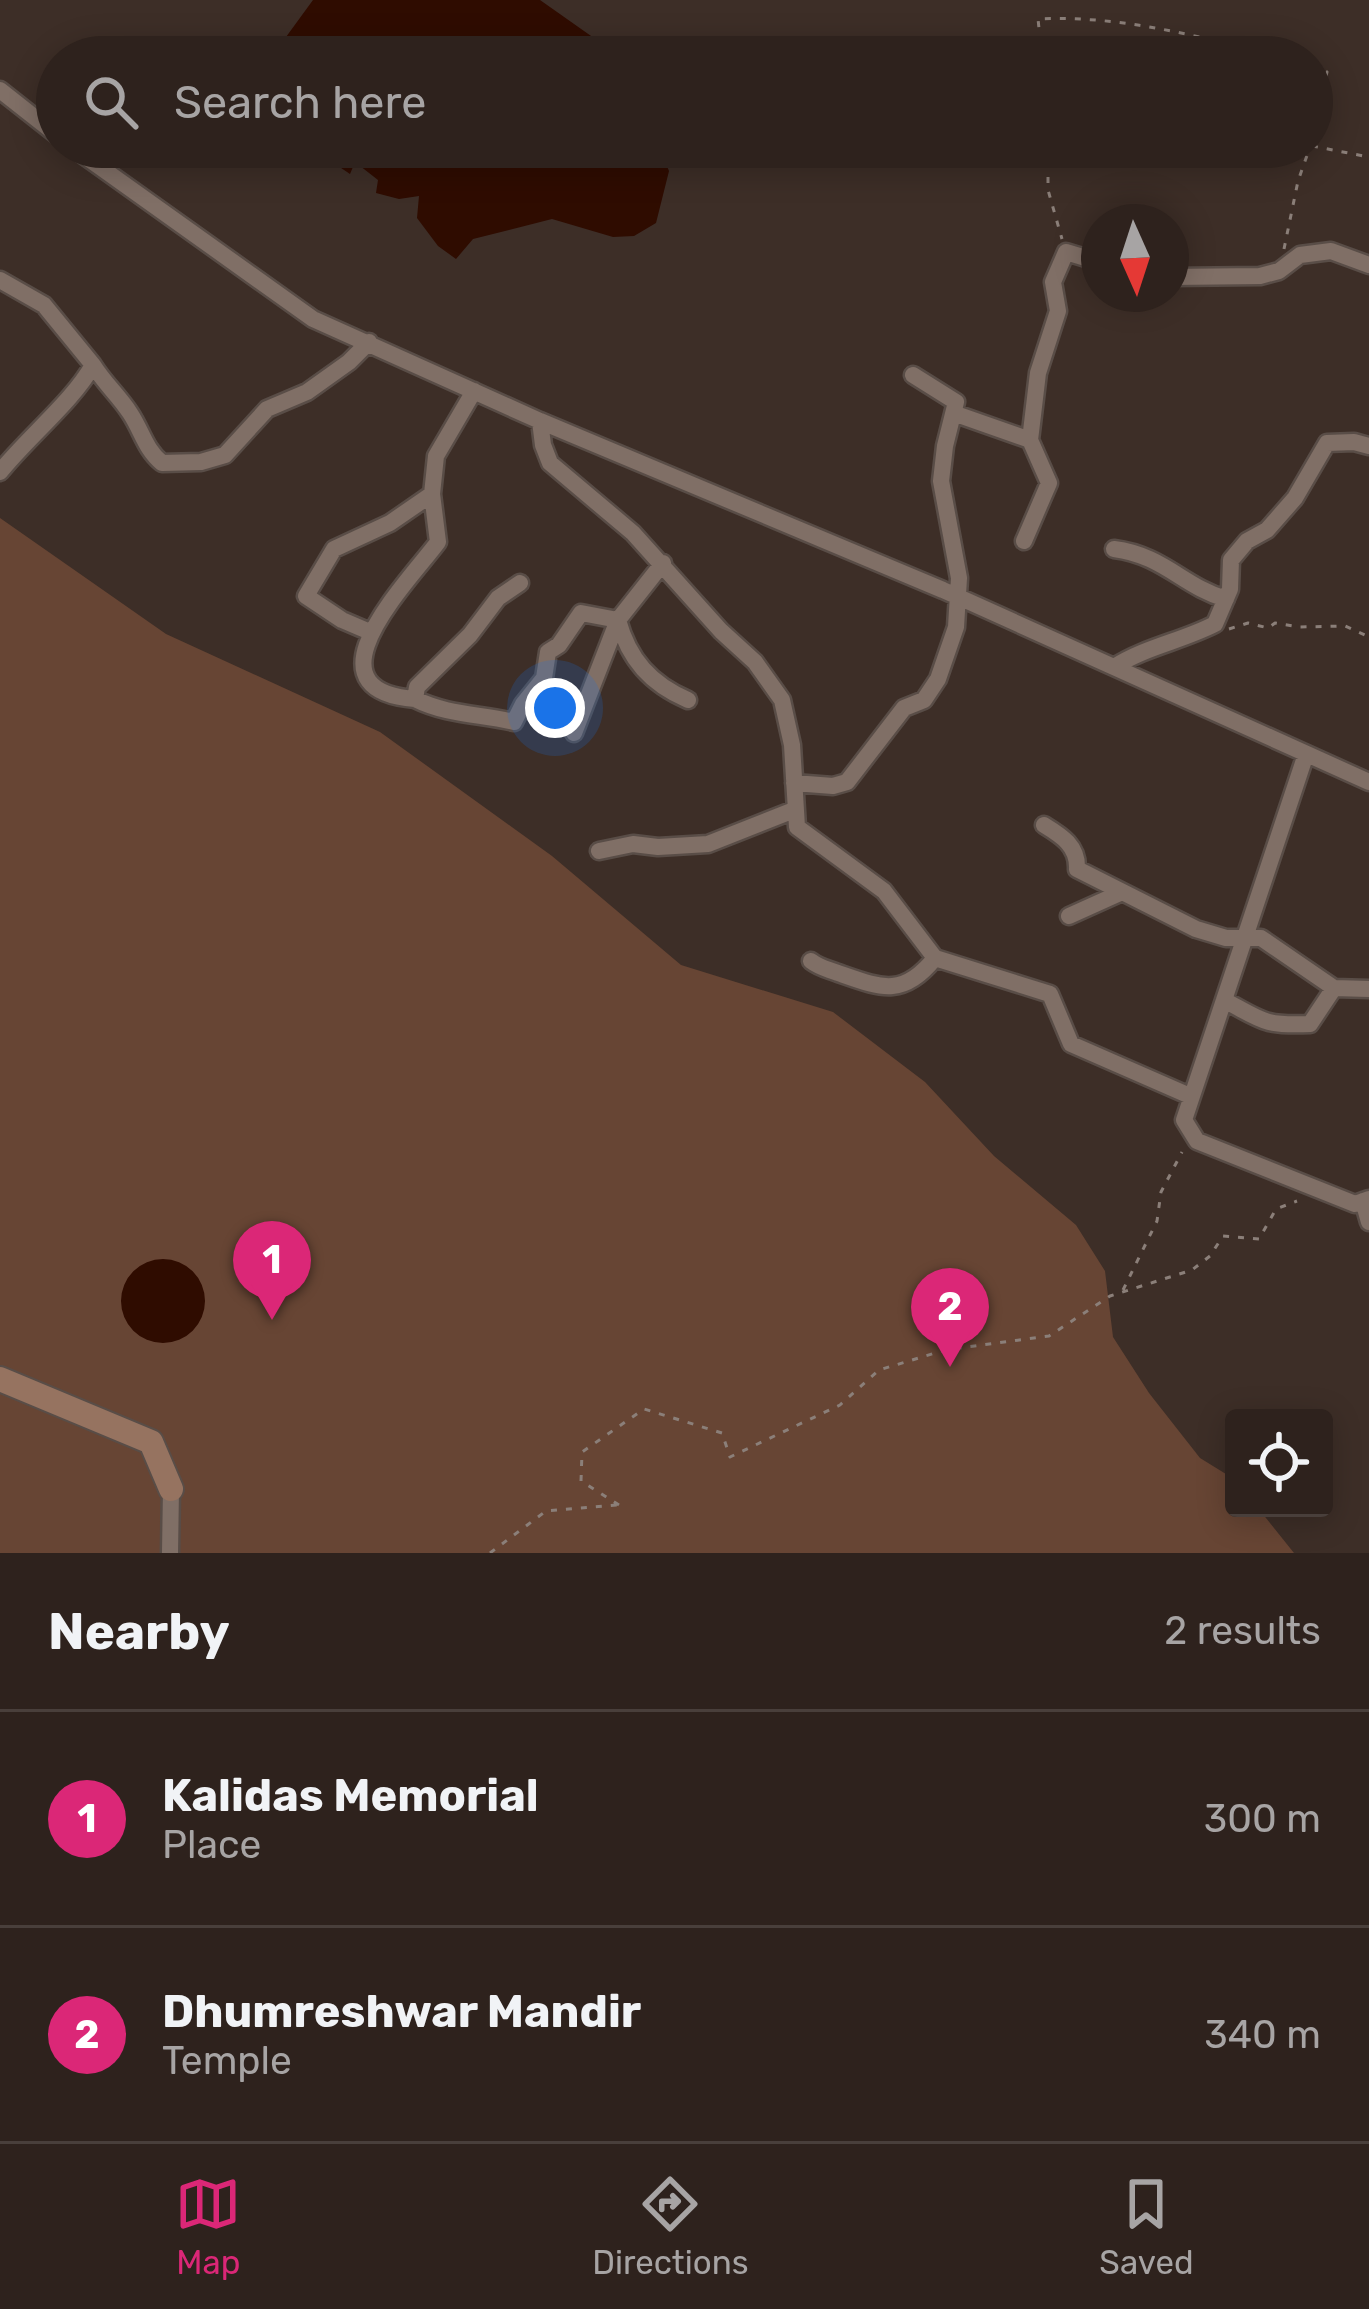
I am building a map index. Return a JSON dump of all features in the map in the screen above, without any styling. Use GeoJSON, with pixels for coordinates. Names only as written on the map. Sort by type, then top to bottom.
{"type":"FeatureCollection","features":[{"type":"Feature","properties":{"kind":"main road"},"geometry":{"type":"LineString","coordinates":[[0,1379],[151,1442],[171,1489]]}},
{"type":"Feature","properties":{"kind":"street"},"geometry":{"type":"LineString","coordinates":[[2,98],[36,121]]}},
{"type":"Feature","properties":{"kind":"street"},"geometry":{"type":"LineString","coordinates":[[101,168],[313,319],[539,421],[958,597],[1369,782]]}},
{"type":"Feature","properties":{"kind":"street"},"geometry":{"type":"LineString","coordinates":[[1189,278],[1235,279],[1280,271],[1300,255],[1331,251],[1369,265]]}},
{"type":"Feature","properties":{"kind":"street"},"geometry":{"type":"LineString","coordinates":[[1024,541],[1049,483],[1030,440],[1038,374],[1058,311],[1053,282],[1066,252],[1081,257]]}},
{"type":"Feature","properties":{"kind":"street"},"geometry":{"type":"LineString","coordinates":[[0,280],[44,305],[129,411],[149,452],[162,463],[201,462],[225,455],[267,409],[307,392],[369,342]]}},
{"type":"Feature","properties":{"kind":"street"},"geometry":{"type":"LineString","coordinates":[[0,472],[48,416],[80,388],[94,365]]}},
{"type":"Feature","properties":{"kind":"street"},"geometry":{"type":"LineString","coordinates":[[794,783],[833,786],[847,782],[904,708],[924,700],[938,679],[956,627],[955,552],[941,481],[956,402],[913,376]]}},
{"type":"Feature","properties":{"kind":"street"},"geometry":{"type":"LineString","coordinates":[[475,391],[436,456],[432,494],[437,542],[370,632],[363,667],[371,681],[396,698],[415,699],[453,714],[514,722],[544,678],[548,652],[559,645],[581,614],[618,620]]}},
{"type":"Feature","properties":{"kind":"street"},"geometry":{"type":"LineString","coordinates":[[956,414],[1030,440]]}},
{"type":"Feature","properties":{"kind":"street"},"geometry":{"type":"LineString","coordinates":[[539,421],[550,463],[610,511],[663,563],[721,631],[755,662],[782,700],[792,746],[797,827],[884,891],[934,958],[1050,994],[1071,1044],[1190,1096]]}},
{"type":"Feature","properties":{"kind":"street"},"geometry":{"type":"LineString","coordinates":[[1114,667],[1133,654],[1165,647],[1215,624],[1226,599],[1232,560],[1295,498],[1327,443],[1369,446]]}},
{"type":"Feature","properties":{"kind":"street"},"geometry":{"type":"LineString","coordinates":[[370,632],[306,596],[334,549],[390,523],[432,494]]}},
{"type":"Feature","properties":{"kind":"street"},"geometry":{"type":"LineString","coordinates":[[1114,550],[1158,561],[1226,599]]}},
{"type":"Feature","properties":{"kind":"street"},"geometry":{"type":"LineString","coordinates":[[574,733],[618,620],[663,563]]}},
{"type":"Feature","properties":{"kind":"street"},"geometry":{"type":"LineString","coordinates":[[415,699],[417,687],[470,635],[498,598],[520,583]]}},
{"type":"Feature","properties":{"kind":"street"},"geometry":{"type":"LineString","coordinates":[[618,620],[623,640],[642,670],[688,700]]}},
{"type":"Feature","properties":{"kind":"street"},"geometry":{"type":"LineString","coordinates":[[1306,754],[1184,1120],[1198,1142],[1355,1204],[1366,1200],[1369,1222]]}},
{"type":"Feature","properties":{"kind":"street"},"geometry":{"type":"LineString","coordinates":[[598,851],[633,844],[708,844],[794,810]]}},
{"type":"Feature","properties":{"kind":"street"},"geometry":{"type":"LineString","coordinates":[[1044,825],[1065,838],[1078,857],[1077,869],[1120,893],[1196,929],[1261,938],[1334,988],[1369,989]]}},
{"type":"Feature","properties":{"kind":"street"},"geometry":{"type":"LineString","coordinates":[[1069,916],[1120,893]]}},
{"type":"Feature","properties":{"kind":"street"},"geometry":{"type":"LineString","coordinates":[[811,961],[860,983],[901,986],[919,977],[934,958]]}},
{"type":"Feature","properties":{"kind":"street"},"geometry":{"type":"LineString","coordinates":[[1224,1000],[1278,1027],[1310,1024],[1334,988]]}},
{"type":"Feature","properties":{"kind":"street"},"geometry":{"type":"LineString","coordinates":[[170,1553],[171,1489]]}},
{"type":"Feature","properties":{"kind":"path"},"geometry":{"type":"LineString","coordinates":[[1040,36],[1038,20],[1075,17],[1151,24],[1198,36]]}},
{"type":"Feature","properties":{"kind":"path"},"geometry":{"type":"LineString","coordinates":[[1333,151],[1369,157]]}},
{"type":"Feature","properties":{"kind":"path"},"geometry":{"type":"LineString","coordinates":[[1048,168],[1048,190],[1066,252]]}},
{"type":"Feature","properties":{"kind":"path"},"geometry":{"type":"LineString","coordinates":[[1287,266],[1283,242],[1305,168]]}},
{"type":"Feature","properties":{"kind":"path"},"geometry":{"type":"LineString","coordinates":[[1215,624],[1236,629],[1247,623],[1268,628],[1275,623],[1345,626],[1369,637]]}},
{"type":"Feature","properties":{"kind":"path"},"geometry":{"type":"LineString","coordinates":[[1122,1292],[1157,1221],[1161,1192],[1193,1135]]}},
{"type":"Feature","properties":{"kind":"path"},"geometry":{"type":"LineString","coordinates":[[490,1553],[545,1511],[620,1505],[581,1481],[582,1452],[644,1409],[722,1433],[730,1457],[841,1405],[879,1370],[945,1350],[1049,1336],[1122,1292],[1192,1270],[1210,1256],[1223,1236],[1259,1239],[1276,1209],[1292,1205],[1313,1187]]}},
{"type":"Feature","properties":{"kind":"shaded area"},"geometry":{"type":"Polygon","coordinates":[[[313,0],[540,0],[591,36],[287,36],[313,0]]]}},
{"type":"Feature","properties":{"kind":"shaded area"},"geometry":{"type":"Polygon","coordinates":[[[363,168],[669,171],[656,223],[634,236],[613,237],[552,219],[473,239],[456,259],[438,246],[417,218],[419,196],[399,199],[376,193],[378,180],[363,168]]]}},
{"type":"Feature","properties":{"kind":"shaded area"},"geometry":{"type":"Polygon","coordinates":[[[0,518],[166,634],[380,732],[552,856],[681,965],[833,1012],[925,1082],[994,1156],[1076,1225],[1105,1271],[1113,1337],[1200,1458],[1225,1473],[1225,1517],[1265,1517],[1294,1553],[0,1553],[0,518]]]}},
{"type":"Feature","properties":{"kind":"shaded area"},"geometry":{"type":"Polygon","coordinates":[[[163,1259],[179,1262],[192,1272],[202,1285],[202,1317],[192,1330],[179,1340],[163,1343],[147,1340],[134,1330],[124,1317],[121,1301],[124,1285],[134,1272],[147,1262],[163,1259]]]}},
{"type":"Feature","properties":{"kind":"place","name":"Kalidas Memorial"},"geometry":{"type":"Point","coordinates":[272,1320]}},
{"type":"Feature","properties":{"kind":"place","name":"Dhumreshwar Mandir"},"geometry":{"type":"Point","coordinates":[950,1367]}}]}
